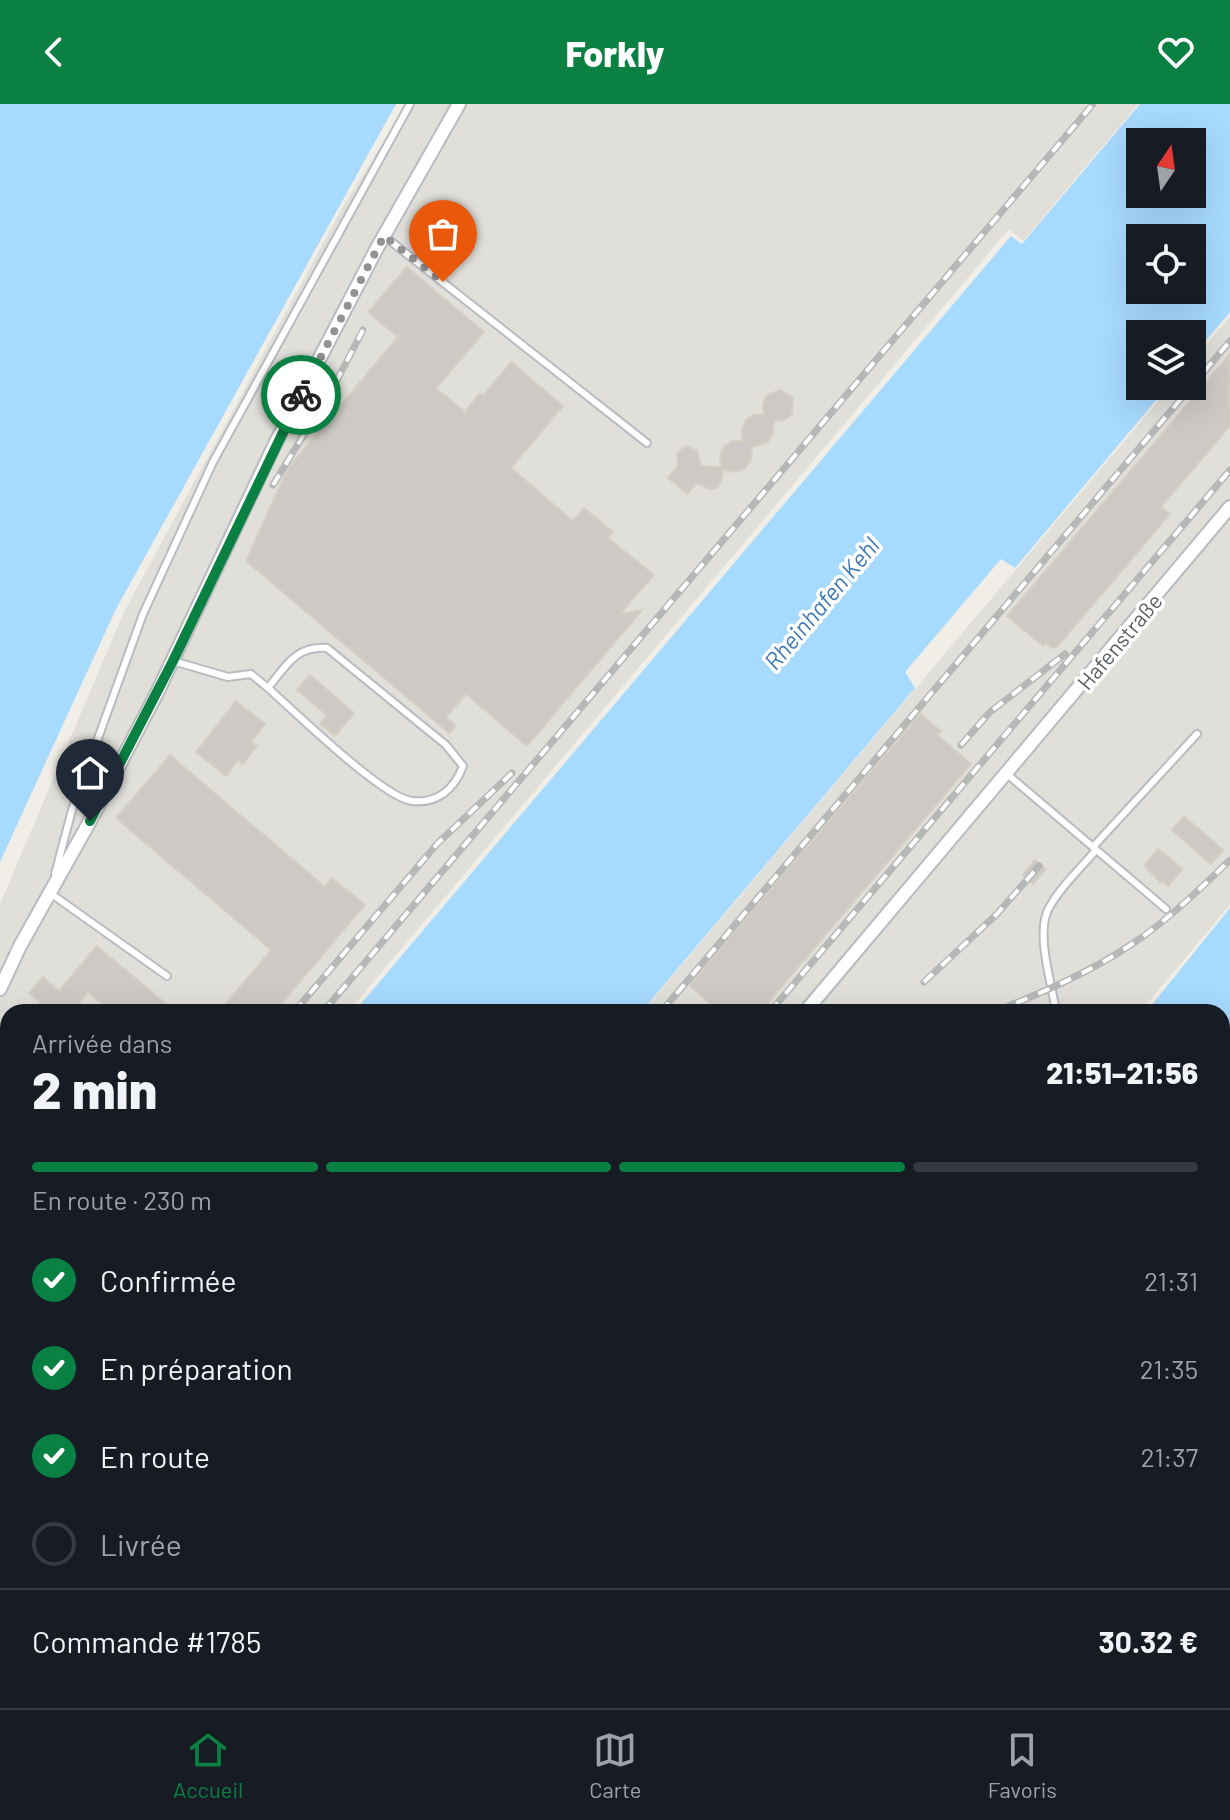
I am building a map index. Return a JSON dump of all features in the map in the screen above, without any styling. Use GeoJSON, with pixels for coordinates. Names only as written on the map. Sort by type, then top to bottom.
{"type":"FeatureCollection","features":[{"type":"Feature","properties":{"kind":"street"},"geometry":{"type":"LineString","coordinates":[[0,989],[173,661],[274,446],[384,236],[459,104]]}},
{"type":"Feature","properties":{"kind":"street","name":"Hafenstraße"},"geometry":{"type":"LineString","coordinates":[[812,1004],[1230,507]]}},
{"type":"Feature","properties":{"kind":"lane"},"geometry":{"type":"LineString","coordinates":[[167,976],[50,893],[72,810],[143,614],[213,462],[410,104]]}},
{"type":"Feature","properties":{"kind":"lane"},"geometry":{"type":"LineString","coordinates":[[384,236],[647,443]]}},
{"type":"Feature","properties":{"kind":"lane"},"geometry":{"type":"LineString","coordinates":[[173,661],[228,677],[251,674],[382,788],[411,801],[438,798],[457,782],[463,766],[446,745],[327,648],[310,647],[291,659],[268,688]]}},
{"type":"Feature","properties":{"kind":"lane"},"geometry":{"type":"LineString","coordinates":[[1055,1004],[1044,940],[1044,920],[1050,905],[1094,848],[1197,734]]}},
{"type":"Feature","properties":{"kind":"lane"},"geometry":{"type":"LineString","coordinates":[[1007,774],[1166,909]]}},
{"type":"Feature","properties":{"kind":"shaded area"},"geometry":{"type":"Polygon","coordinates":[[[412,104],[1138,104],[1023,241],[1009,229],[355,1004],[0,1004],[0,904],[124,612],[342,208],[384,141],[412,104]]]}},
{"type":"Feature","properties":{"kind":"shaded area"},"geometry":{"type":"Polygon","coordinates":[[[1230,317],[1230,905],[1147,1004],[649,1004],[1159,400],[1206,400],[1206,345],[1230,317]]]}},
{"type":"Feature","properties":{"kind":"water"},"geometry":{"type":"Polygon","coordinates":[[[0,104],[396,104],[116,609],[0,862],[0,104]]]}},
{"type":"Feature","properties":{"kind":"water","name":"Rheinhafen Kehl"},"geometry":{"type":"Polygon","coordinates":[[[1140,104],[1230,104],[1230,312],[1206,340],[1206,320],[1126,320],[1126,400],[1156,400],[1015,568],[1001,559],[905,672],[915,688],[648,1004],[361,1004],[1011,236],[1022,244],[1140,104]]]}},
{"type":"Feature","properties":{"kind":"water"},"geometry":{"type":"Polygon","coordinates":[[[1230,908],[1230,1004],[1152,1004],[1230,908]]]}},
{"type":"Feature","properties":{"kind":"building"},"geometry":{"type":"Polygon","coordinates":[[[407,267],[484,332],[436,388],[465,412],[479,394],[484,395],[511,362],[563,406],[511,468],[573,521],[584,508],[613,532],[608,538],[654,575],[620,614],[642,610],[527,746],[466,694],[446,717],[456,726],[449,733],[246,561],[288,468],[398,337],[368,312],[407,267]]]}},
{"type":"Feature","properties":{"kind":"building"},"geometry":{"type":"Polygon","coordinates":[[[1230,354],[1230,426],[1161,507],[1170,514],[1057,647],[1052,648],[1046,643],[1043,646],[1007,616],[1191,400],[1206,400],[1206,382],[1230,354]]]}},
{"type":"Feature","properties":{"kind":"building"},"geometry":{"type":"Polygon","coordinates":[[[780,390],[793,398],[792,414],[784,420],[774,421],[773,434],[767,443],[752,447],[751,460],[745,469],[736,472],[723,470],[721,482],[716,488],[709,489],[697,483],[687,494],[668,478],[678,466],[677,453],[686,446],[697,451],[701,466],[721,467],[720,456],[724,446],[732,441],[743,441],[742,429],[746,420],[764,414],[763,404],[767,395],[780,390]]]}},
{"type":"Feature","properties":{"kind":"building"},"geometry":{"type":"Polygon","coordinates":[[[310,675],[354,713],[335,736],[320,724],[327,715],[297,690],[310,675]]]}},
{"type":"Feature","properties":{"kind":"building"},"geometry":{"type":"Polygon","coordinates":[[[236,701],[265,724],[251,742],[257,746],[243,764],[238,760],[226,776],[196,752],[236,701]]]}},
{"type":"Feature","properties":{"kind":"building"},"geometry":{"type":"Polygon","coordinates":[[[920,714],[941,731],[937,735],[971,764],[767,1004],[711,1004],[690,986],[920,714]]]}},
{"type":"Feature","properties":{"kind":"building"},"geometry":{"type":"Polygon","coordinates":[[[170,755],[325,887],[332,878],[365,905],[281,1004],[226,1004],[271,950],[116,818],[170,755]]]}},
{"type":"Feature","properties":{"kind":"building"},"geometry":{"type":"Polygon","coordinates":[[[1184,816],[1223,850],[1211,864],[1172,830],[1184,816]]]}},
{"type":"Feature","properties":{"kind":"building"},"geometry":{"type":"Polygon","coordinates":[[[1158,849],[1183,869],[1168,886],[1144,865],[1158,849]]]}},
{"type":"Feature","properties":{"kind":"building"},"geometry":{"type":"Polygon","coordinates":[[[1035,860],[1046,869],[1033,884],[1023,875],[1035,860]]]}},
{"type":"Feature","properties":{"kind":"building"},"geometry":{"type":"Polygon","coordinates":[[[97,946],[166,1004],[102,1004],[88,992],[78,1004],[40,1004],[29,993],[43,977],[59,991],[97,946]]]}},
{"type":"Feature","properties":{"kind":"railway"},"geometry":{"type":"LineString","coordinates":[[330,1004],[1093,104]]}},
{"type":"Feature","properties":{"kind":"railway"},"geometry":{"type":"LineString","coordinates":[[273,485],[337,380],[363,330]]}},
{"type":"Feature","properties":{"kind":"railway"},"geometry":{"type":"LineString","coordinates":[[668,1004],[1230,341]]}},
{"type":"Feature","properties":{"kind":"railway"},"geometry":{"type":"LineString","coordinates":[[777,1004],[1230,470]]}},
{"type":"Feature","properties":{"kind":"railway"},"geometry":{"type":"LineString","coordinates":[[961,745],[990,712],[1065,654]]}},
{"type":"Feature","properties":{"kind":"railway"},"geometry":{"type":"LineString","coordinates":[[301,1004],[437,844],[512,773]]}},
{"type":"Feature","properties":{"kind":"railway"},"geometry":{"type":"LineString","coordinates":[[1013,1004],[1082,973],[1132,944],[1171,915],[1230,860]]}},
{"type":"Feature","properties":{"kind":"railway"},"geometry":{"type":"LineString","coordinates":[[924,982],[997,914],[1039,866]]}},
{"type":"Feature","properties":{"kind":"way so far"},"geometry":{"type":"LineString","coordinates":[[301,395],[384,236],[443,282]]}},
{"type":"Feature","properties":{"kind":"route"},"geometry":{"type":"LineString","coordinates":[[90,821],[173,661],[301,395]]}}]}
